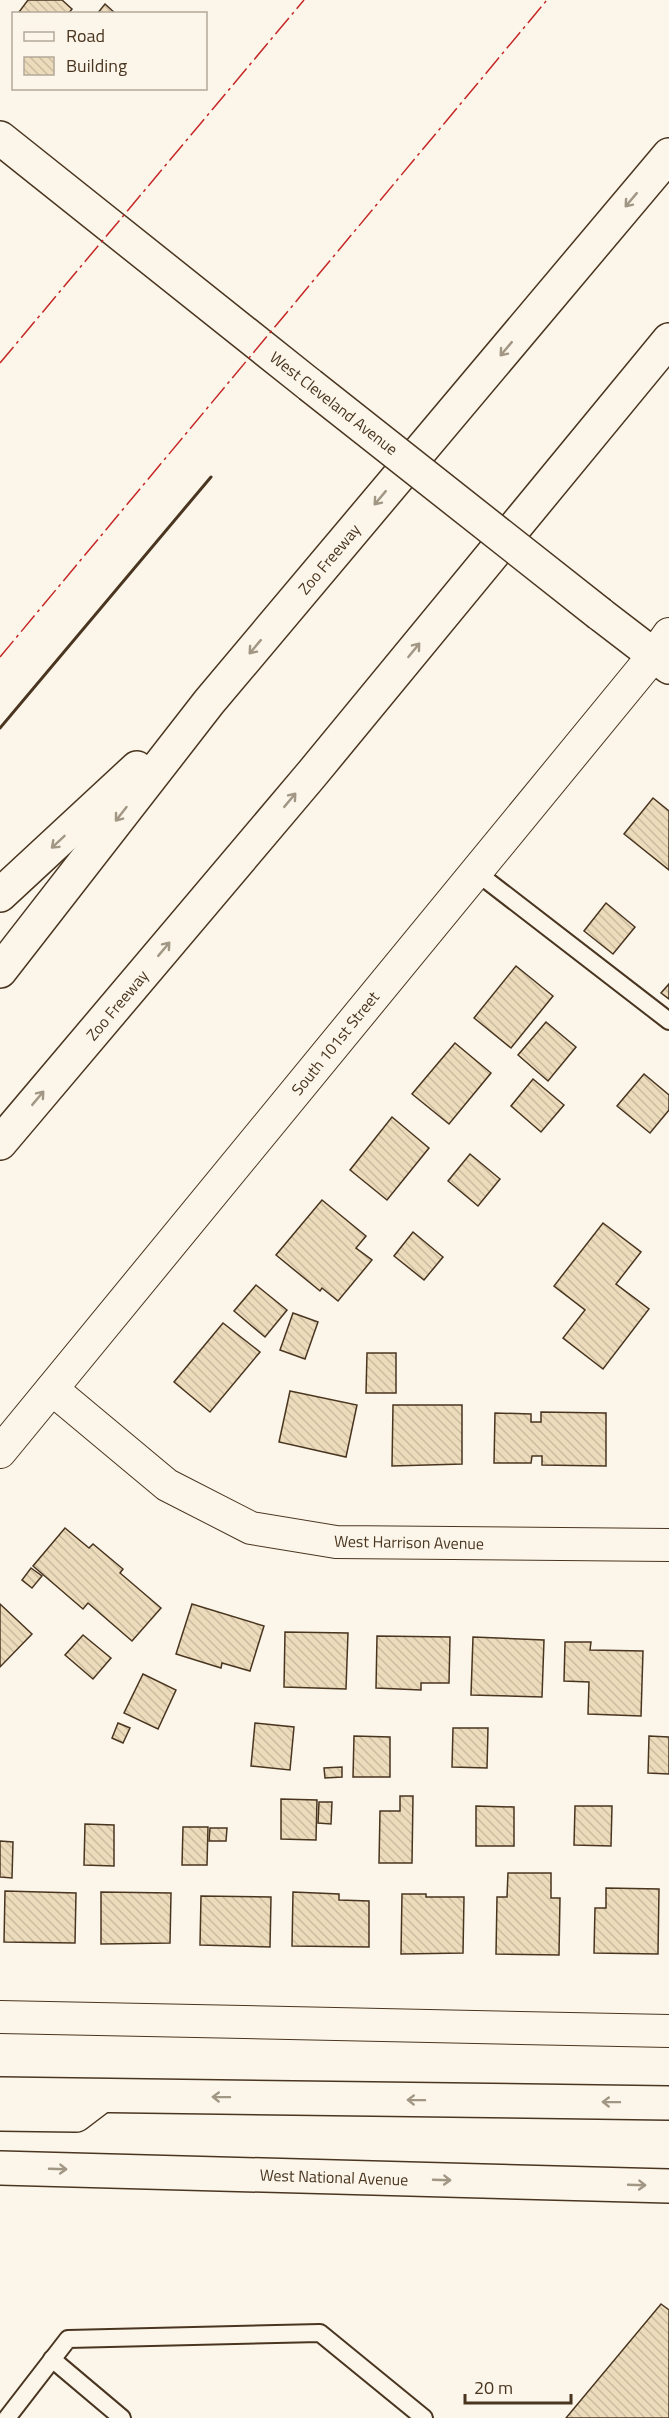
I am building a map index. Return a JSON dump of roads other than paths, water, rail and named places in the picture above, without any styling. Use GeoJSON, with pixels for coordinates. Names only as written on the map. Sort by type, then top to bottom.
{"type":"FeatureCollection","features":[{"type":"Feature","properties":{"kind":"main road","name":"West Cleveland Avenue"},"geometry":{"type":"LineString","coordinates":[[0,138],[600,614],[664,652]]}},
{"type":"Feature","properties":{"kind":"main road","name":"Zoo Freeway"},"geometry":{"type":"LineString","coordinates":[[0,971],[209,702],[669,155]]}},
{"type":"Feature","properties":{"kind":"main road","name":"Zoo Freeway"},"geometry":{"type":"LineString","coordinates":[[0,1143],[310,775],[669,340]]}},
{"type":"Feature","properties":{"kind":"main road"},"geometry":{"type":"LineString","coordinates":[[0,895],[209,702]]}},
{"type":"Feature","properties":{"kind":"main road"},"geometry":{"type":"LineString","coordinates":[[0,2094],[669,2103]]}},
{"type":"Feature","properties":{"kind":"main road"},"geometry":{"type":"LineString","coordinates":[[0,2114],[76,2115],[101,2096]]}},
{"type":"Feature","properties":{"kind":"main road","name":"West National Avenue"},"geometry":{"type":"LineString","coordinates":[[0,2168],[669,2186]]}},
{"type":"Feature","properties":{"kind":"street","name":"South 101st Street"},"geometry":{"type":"LineString","coordinates":[[0,1452],[476,872],[664,652]]}},
{"type":"Feature","properties":{"kind":"street","name":"West Harrison Avenue"},"geometry":{"type":"LineString","coordinates":[[52,1389],[167,1485],[251,1528],[336,1542],[669,1545]]}},
{"type":"Feature","properties":{"kind":"street"},"geometry":{"type":"LineString","coordinates":[[0,2017],[669,2031]]}},
{"type":"Feature","properties":{"kind":"lane"},"geometry":{"type":"LineString","coordinates":[[476,872],[669,1022]]}},
{"type":"Feature","properties":{"kind":"lane"},"geometry":{"type":"LineString","coordinates":[[7,2418],[68,2339],[320,2333],[424,2418]]}},
{"type":"Feature","properties":{"kind":"lane"},"geometry":{"type":"LineString","coordinates":[[52,2359],[122,2418]]}}]}
